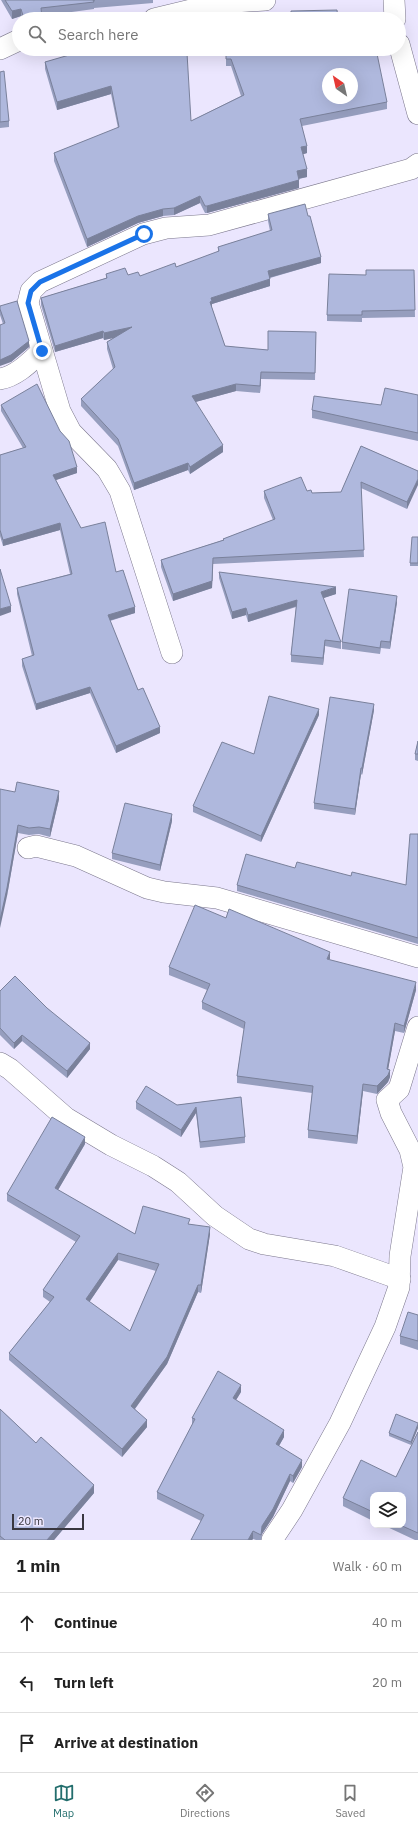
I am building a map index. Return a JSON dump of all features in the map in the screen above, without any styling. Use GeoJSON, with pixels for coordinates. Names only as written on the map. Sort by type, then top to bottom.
{"type":"FeatureCollection","features":[{"type":"Feature","properties":{"kind":"street"},"geometry":{"type":"LineString","coordinates":[[183,12],[220,3],[265,0]]}},
{"type":"Feature","properties":{"kind":"street"},"geometry":{"type":"LineString","coordinates":[[394,0],[395,12]]}},
{"type":"Feature","properties":{"kind":"street"},"geometry":{"type":"LineString","coordinates":[[0,49],[12,43]]}},
{"type":"Feature","properties":{"kind":"street"},"geometry":{"type":"LineString","coordinates":[[402,56],[418,114]]}},
{"type":"Feature","properties":{"kind":"street"},"geometry":{"type":"LineString","coordinates":[[172,653],[120,491],[107,469],[71,432],[60,411],[28,303],[31,291],[40,282],[144,234],[166,228],[209,225],[411,169],[418,164]]}},
{"type":"Feature","properties":{"kind":"street"},"geometry":{"type":"LineString","coordinates":[[0,379],[7,378],[20,370],[42,351]]}},
{"type":"Feature","properties":{"kind":"street"},"geometry":{"type":"LineString","coordinates":[[28,848],[36,846],[76,856],[146,888],[164,892],[217,898],[418,957]]}},
{"type":"Feature","properties":{"kind":"street"},"geometry":{"type":"LineString","coordinates":[[272,1540],[292,1510],[340,1423],[385,1327],[399,1287],[400,1256],[414,1167],[410,1150],[391,1113],[387,1100],[399,1089],[418,1027]]}},
{"type":"Feature","properties":{"kind":"street"},"geometry":{"type":"LineString","coordinates":[[0,1063],[10,1069],[66,1118],[111,1145],[153,1166],[178,1182],[215,1216],[249,1239],[264,1244],[335,1256],[400,1278]]}},
{"type":"Feature","properties":{"kind":"building"},"geometry":{"type":"Polygon","coordinates":[[[5,0],[93,0],[94,2],[41,8],[41,12],[22,12],[21,9],[12,11],[5,0]]]}},
{"type":"Feature","properties":{"kind":"building"},"geometry":{"type":"Polygon","coordinates":[[[337,10],[337,12],[291,12],[337,10]]]}},
{"type":"Feature","properties":{"kind":"building"},"geometry":{"type":"Polygon","coordinates":[[[66,56],[187,56],[191,121],[244,95],[231,59],[226,59],[226,56],[377,56],[387,102],[300,119],[307,146],[301,147],[307,169],[297,171],[299,180],[207,206],[205,206],[200,196],[174,208],[163,209],[138,216],[87,239],[54,153],[119,127],[111,86],[57,102],[45,62],[66,56]]]}},
{"type":"Feature","properties":{"kind":"building"},"geometry":{"type":"Polygon","coordinates":[[[4,71],[9,121],[0,122],[0,72],[4,71]]]}},
{"type":"Feature","properties":{"kind":"building"},"geometry":{"type":"Polygon","coordinates":[[[305,204],[308,216],[310,216],[321,257],[268,271],[270,279],[211,298],[212,301],[210,302],[225,346],[268,350],[268,331],[316,332],[315,373],[261,372],[260,386],[236,384],[192,396],[223,445],[190,467],[188,463],[134,483],[118,439],[81,399],[115,367],[107,342],[132,327],[104,333],[103,331],[55,346],[41,298],[107,278],[106,274],[125,268],[128,275],[138,272],[140,276],[175,263],[176,267],[219,251],[218,247],[272,230],[268,214],[305,204]]]}},
{"type":"Feature","properties":{"kind":"building"},"geometry":{"type":"Polygon","coordinates":[[[366,270],[414,270],[415,310],[362,311],[362,315],[327,315],[329,274],[366,275],[366,270]]]}},
{"type":"Feature","properties":{"kind":"building"},"geometry":{"type":"Polygon","coordinates":[[[17,301],[29,341],[11,355],[0,360],[0,325],[5,323],[0,306],[17,301]]]}},
{"type":"Feature","properties":{"kind":"building"},"geometry":{"type":"Polygon","coordinates":[[[37,384],[60,431],[69,441],[77,467],[53,475],[81,528],[105,522],[116,572],[123,570],[135,607],[108,615],[138,690],[143,688],[160,727],[116,746],[90,687],[36,704],[22,659],[34,655],[17,588],[72,574],[60,523],[3,540],[0,530],[0,455],[26,447],[1,405],[37,384]]]}},
{"type":"Feature","properties":{"kind":"building"},"geometry":{"type":"Polygon","coordinates":[[[385,388],[418,395],[418,433],[312,410],[314,396],[381,405],[385,388]]]}},
{"type":"Feature","properties":{"kind":"building"},"geometry":{"type":"Polygon","coordinates":[[[361,446],[418,471],[418,479],[407,502],[361,482],[364,550],[213,558],[212,581],[173,594],[161,560],[224,540],[223,539],[275,519],[264,491],[301,477],[307,491],[311,490],[312,493],[341,492],[361,446]]]}},
{"type":"Feature","properties":{"kind":"building"},"geometry":{"type":"Polygon","coordinates":[[[412,537],[418,537],[418,563],[410,563],[412,537]]]}},
{"type":"Feature","properties":{"kind":"building"},"geometry":{"type":"Polygon","coordinates":[[[0,569],[11,606],[0,609],[0,569]]]}},
{"type":"Feature","properties":{"kind":"building"},"geometry":{"type":"Polygon","coordinates":[[[219,572],[336,587],[321,592],[341,642],[325,640],[323,658],[291,655],[297,600],[248,615],[246,608],[232,612],[219,572]]]}},
{"type":"Feature","properties":{"kind":"building"},"geometry":{"type":"Polygon","coordinates":[[[349,589],[397,596],[390,642],[381,641],[380,648],[342,642],[349,589]]]}},
{"type":"Feature","properties":{"kind":"building"},"geometry":{"type":"Polygon","coordinates":[[[269,696],[319,709],[261,836],[193,806],[222,742],[254,754],[269,696]]]}},
{"type":"Feature","properties":{"kind":"building"},"geometry":{"type":"Polygon","coordinates":[[[330,697],[374,704],[361,768],[355,809],[314,803],[330,697]]]}},
{"type":"Feature","properties":{"kind":"building"},"geometry":{"type":"Polygon","coordinates":[[[418,741],[418,754],[415,754],[418,741]]]}},
{"type":"Feature","properties":{"kind":"building"},"geometry":{"type":"Polygon","coordinates":[[[17,782],[59,791],[50,829],[39,827],[29,828],[18,825],[0,920],[0,789],[15,792],[17,782]]]}},
{"type":"Feature","properties":{"kind":"building"},"geometry":{"type":"Polygon","coordinates":[[[125,803],[172,814],[160,865],[112,853],[125,803]]]}},
{"type":"Feature","properties":{"kind":"building"},"geometry":{"type":"Polygon","coordinates":[[[410,834],[418,834],[418,938],[237,885],[246,854],[295,868],[297,862],[351,876],[352,872],[406,885],[410,834]]]}},
{"type":"Feature","properties":{"kind":"building"},"geometry":{"type":"Polygon","coordinates":[[[195,905],[226,918],[229,909],[330,952],[327,959],[416,982],[404,1026],[395,1023],[387,1069],[390,1070],[388,1075],[377,1086],[363,1084],[357,1136],[308,1130],[313,1086],[237,1076],[245,1022],[202,1002],[210,984],[169,967],[195,905]]]}},
{"type":"Feature","properties":{"kind":"building"},"geometry":{"type":"Polygon","coordinates":[[[15,976],[47,1008],[90,1043],[67,1071],[22,1035],[14,1043],[0,1028],[0,991],[15,976]]]}},
{"type":"Feature","properties":{"kind":"building"},"geometry":{"type":"Polygon","coordinates":[[[146,1086],[177,1105],[241,1097],[245,1137],[200,1142],[196,1107],[181,1130],[136,1102],[146,1086]]]}},
{"type":"Feature","properties":{"kind":"building"},"geometry":{"type":"Polygon","coordinates":[[[52,1117],[85,1137],[55,1188],[135,1234],[143,1206],[190,1219],[188,1224],[210,1227],[201,1285],[198,1285],[167,1357],[131,1406],[147,1420],[122,1449],[9,1353],[54,1297],[43,1290],[80,1236],[7,1194],[52,1117]],[[118,1253],[86,1299],[130,1331],[159,1264],[118,1253]]]}},
{"type":"Feature","properties":{"kind":"building"},"geometry":{"type":"Polygon","coordinates":[[[408,1312],[418,1315],[418,1341],[400,1336],[408,1312]]]}},
{"type":"Feature","properties":{"kind":"building"},"geometry":{"type":"Polygon","coordinates":[[[218,1371],[241,1385],[233,1398],[284,1430],[276,1444],[302,1460],[293,1476],[290,1474],[273,1509],[262,1526],[261,1535],[253,1531],[248,1540],[191,1540],[204,1515],[157,1492],[195,1419],[192,1418],[218,1371]]]}},
{"type":"Feature","properties":{"kind":"building"},"geometry":{"type":"Polygon","coordinates":[[[0,1409],[36,1443],[41,1437],[94,1485],[47,1540],[5,1540],[0,1536],[0,1409]]]}},
{"type":"Feature","properties":{"kind":"building"},"geometry":{"type":"Polygon","coordinates":[[[396,1414],[418,1423],[411,1442],[389,1433],[396,1414]]]}},
{"type":"Feature","properties":{"kind":"building"},"geometry":{"type":"Polygon","coordinates":[[[418,1432],[418,1533],[406,1528],[406,1492],[370,1492],[370,1511],[343,1498],[361,1460],[396,1477],[418,1432]]]}},
{"type":"Feature","properties":{"kind":"route"},"geometry":{"type":"LineString","coordinates":[[42,351],[28,303],[31,291],[40,282],[144,234]]}}]}
